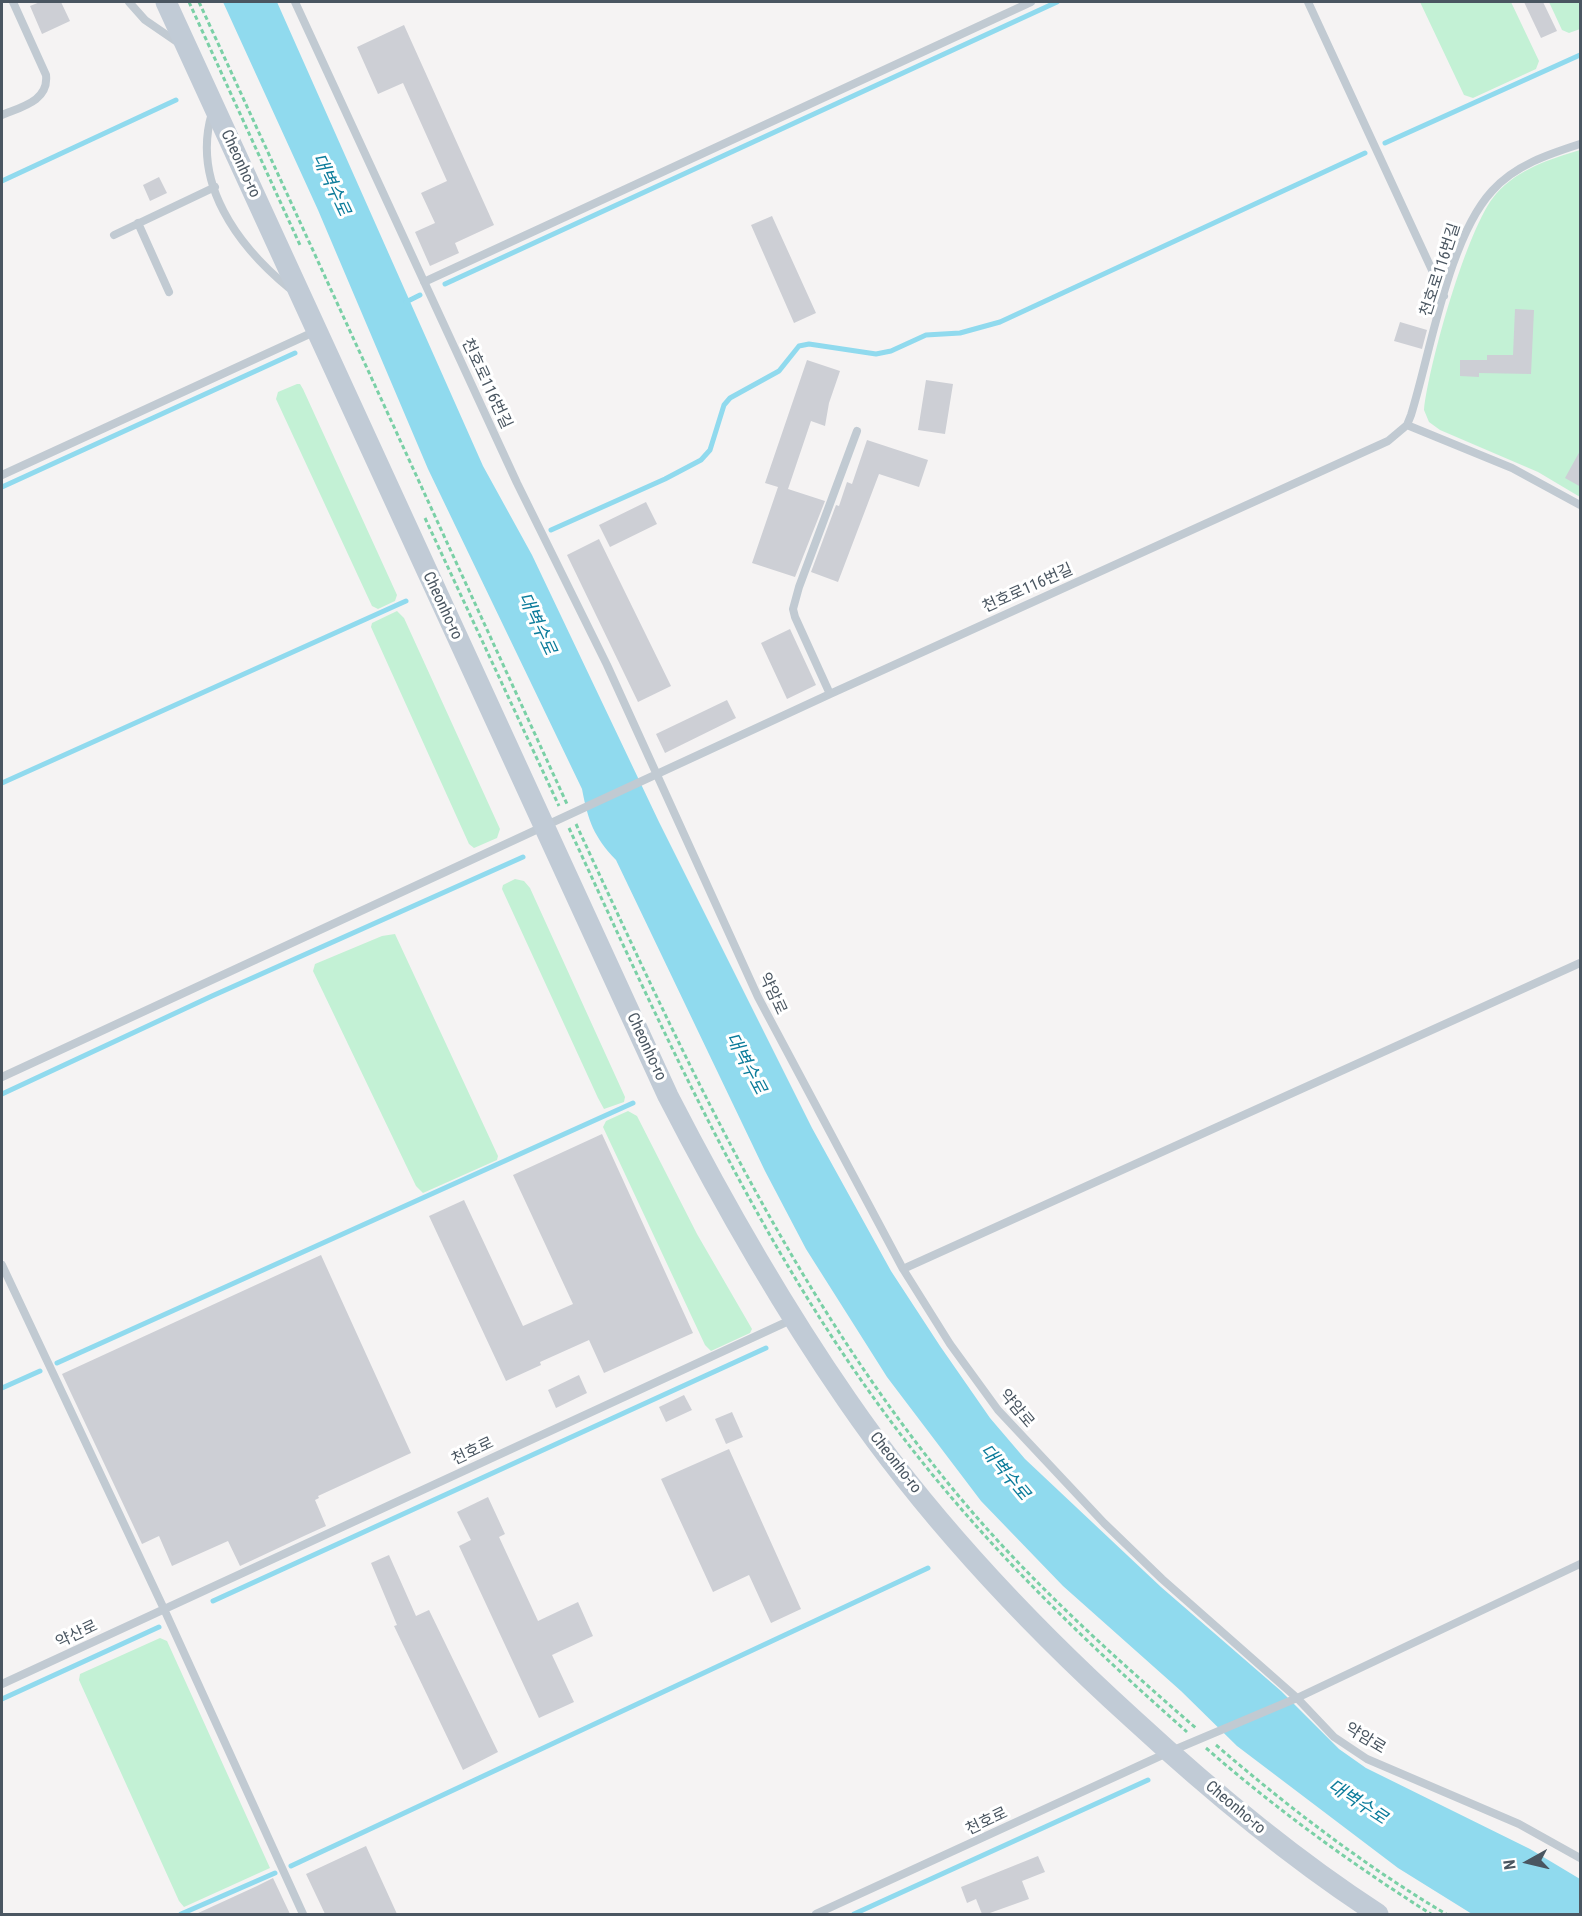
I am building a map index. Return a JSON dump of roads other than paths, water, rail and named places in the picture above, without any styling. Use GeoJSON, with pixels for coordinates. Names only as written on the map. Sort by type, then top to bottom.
{"type":"FeatureCollection","features":[{"type":"Feature","properties":{"kind":"street","name":"Cheonho-ro"},"geometry":{"type":"LineString","coordinates":[[166,2],[668,1096],[724,1206],[793,1319],[848,1402],[909,1483],[973,1560],[1033,1625],[1169,1752],[1254,1825],[1378,1914]]}},
{"type":"Feature","properties":{"kind":"lane"},"geometry":{"type":"LineString","coordinates":[[2,115],[37,99],[46,85],[46,75],[13,2]]}},
{"type":"Feature","properties":{"kind":"lane"},"geometry":{"type":"LineString","coordinates":[[129,2],[154,28],[188,49]]}},
{"type":"Feature","properties":{"kind":"lane","name":"천호로116번길"},"geometry":{"type":"LineString","coordinates":[[295,2],[655,776]]}},
{"type":"Feature","properties":{"kind":"lane"},"geometry":{"type":"LineString","coordinates":[[424,282],[1031,2]]}},
{"type":"Feature","properties":{"kind":"lane"},"geometry":{"type":"LineString","coordinates":[[1308,2],[1444,296]]}},
{"type":"Feature","properties":{"kind":"lane"},"geometry":{"type":"LineString","coordinates":[[214,106],[208,125],[206,164],[215,187],[240,239],[262,265],[302,298]]}},
{"type":"Feature","properties":{"kind":"lane","name":"천호로116번길"},"geometry":{"type":"LineString","coordinates":[[2,1077],[830,694],[1398,435],[1407,425],[1463,236],[1492,190],[1534,160],[1581,144]]}},
{"type":"Feature","properties":{"kind":"lane"},"geometry":{"type":"LineString","coordinates":[[114,235],[215,187]]}},
{"type":"Feature","properties":{"kind":"lane"},"geometry":{"type":"LineString","coordinates":[[138,223],[169,292]]}},
{"type":"Feature","properties":{"kind":"lane"},"geometry":{"type":"LineString","coordinates":[[2,475],[317,331]]}},
{"type":"Feature","properties":{"kind":"lane"},"geometry":{"type":"LineString","coordinates":[[1407,425],[1512,468],[1581,505]]}},
{"type":"Feature","properties":{"kind":"lane"},"geometry":{"type":"LineString","coordinates":[[830,694],[793,609],[857,431]]}},
{"type":"Feature","properties":{"kind":"lane","name":"약암로"},"geometry":{"type":"LineString","coordinates":[[655,776],[762,1005],[903,1269],[978,1383],[1023,1438],[1162,1579],[1334,1737],[1367,1759],[1519,1824],[1581,1858]]}},
{"type":"Feature","properties":{"kind":"lane"},"geometry":{"type":"LineString","coordinates":[[903,1269],[1581,963]]}},
{"type":"Feature","properties":{"kind":"lane"},"geometry":{"type":"LineString","coordinates":[[2,1265],[164,1609],[303,1914]]}},
{"type":"Feature","properties":{"kind":"lane","name":"천호로"},"geometry":{"type":"LineString","coordinates":[[164,1609],[793,1319]]}},
{"type":"Feature","properties":{"kind":"lane","name":"천호로"},"geometry":{"type":"LineString","coordinates":[[816,1914],[1169,1752],[1294,1699],[1581,1564]]}},
{"type":"Feature","properties":{"kind":"lane","name":"약산로"},"geometry":{"type":"LineString","coordinates":[[2,1684],[164,1609]]}},
{"type":"Feature","properties":{"kind":"water","name":"대벽수로"},"geometry":{"type":"Polygon","coordinates":[[[223,2],[277,2],[483,466],[532,555],[659,822],[812,1128],[891,1271],[990,1418],[1025,1459],[1161,1587],[1281,1691],[1339,1749],[1366,1768],[1530,1849],[1580,1879],[1580,1914],[1472,1914],[1398,1868],[1237,1746],[1181,1691],[1063,1586],[981,1501],[887,1377],[806,1249],[765,1171],[616,860],[602,844],[593,828],[582,789],[428,469],[318,210],[223,2]]]}},
{"type":"Feature","properties":{"kind":"waterway"},"geometry":{"type":"LineString","coordinates":[[445,284],[1057,2]]}},
{"type":"Feature","properties":{"kind":"waterway"},"geometry":{"type":"LineString","coordinates":[[1385,143],[1580,55]]}},
{"type":"Feature","properties":{"kind":"waterway"},"geometry":{"type":"LineString","coordinates":[[2,181],[176,100]]}},
{"type":"Feature","properties":{"kind":"waterway"},"geometry":{"type":"LineString","coordinates":[[551,530],[665,479],[701,460],[710,450],[724,405],[730,398],[779,371],[799,346],[809,344],[876,354],[891,351],[926,335],[960,333],[1000,322],[1365,153]]}},
{"type":"Feature","properties":{"kind":"waterway"},"geometry":{"type":"LineString","coordinates":[[406,302],[420,295]]}},
{"type":"Feature","properties":{"kind":"waterway"},"geometry":{"type":"LineString","coordinates":[[2,487],[295,353]]}},
{"type":"Feature","properties":{"kind":"waterway"},"geometry":{"type":"LineString","coordinates":[[2,783],[406,601]]}},
{"type":"Feature","properties":{"kind":"waterway"},"geometry":{"type":"LineString","coordinates":[[2,1094],[212,996],[523,857]]}},
{"type":"Feature","properties":{"kind":"waterway"},"geometry":{"type":"LineString","coordinates":[[57,1363],[633,1103]]}},
{"type":"Feature","properties":{"kind":"waterway"},"geometry":{"type":"LineString","coordinates":[[213,1601],[766,1348]]}},
{"type":"Feature","properties":{"kind":"waterway"},"geometry":{"type":"LineString","coordinates":[[2,1388],[40,1371]]}},
{"type":"Feature","properties":{"kind":"waterway"},"geometry":{"type":"LineString","coordinates":[[291,1866],[928,1568]]}},
{"type":"Feature","properties":{"kind":"waterway"},"geometry":{"type":"LineString","coordinates":[[2,1699],[159,1627]]}},
{"type":"Feature","properties":{"kind":"waterway"},"geometry":{"type":"LineString","coordinates":[[854,1914],[1148,1780]]}},
{"type":"Feature","properties":{"kind":"waterway"},"geometry":{"type":"LineString","coordinates":[[181,1914],[275,1873]]}}]}
